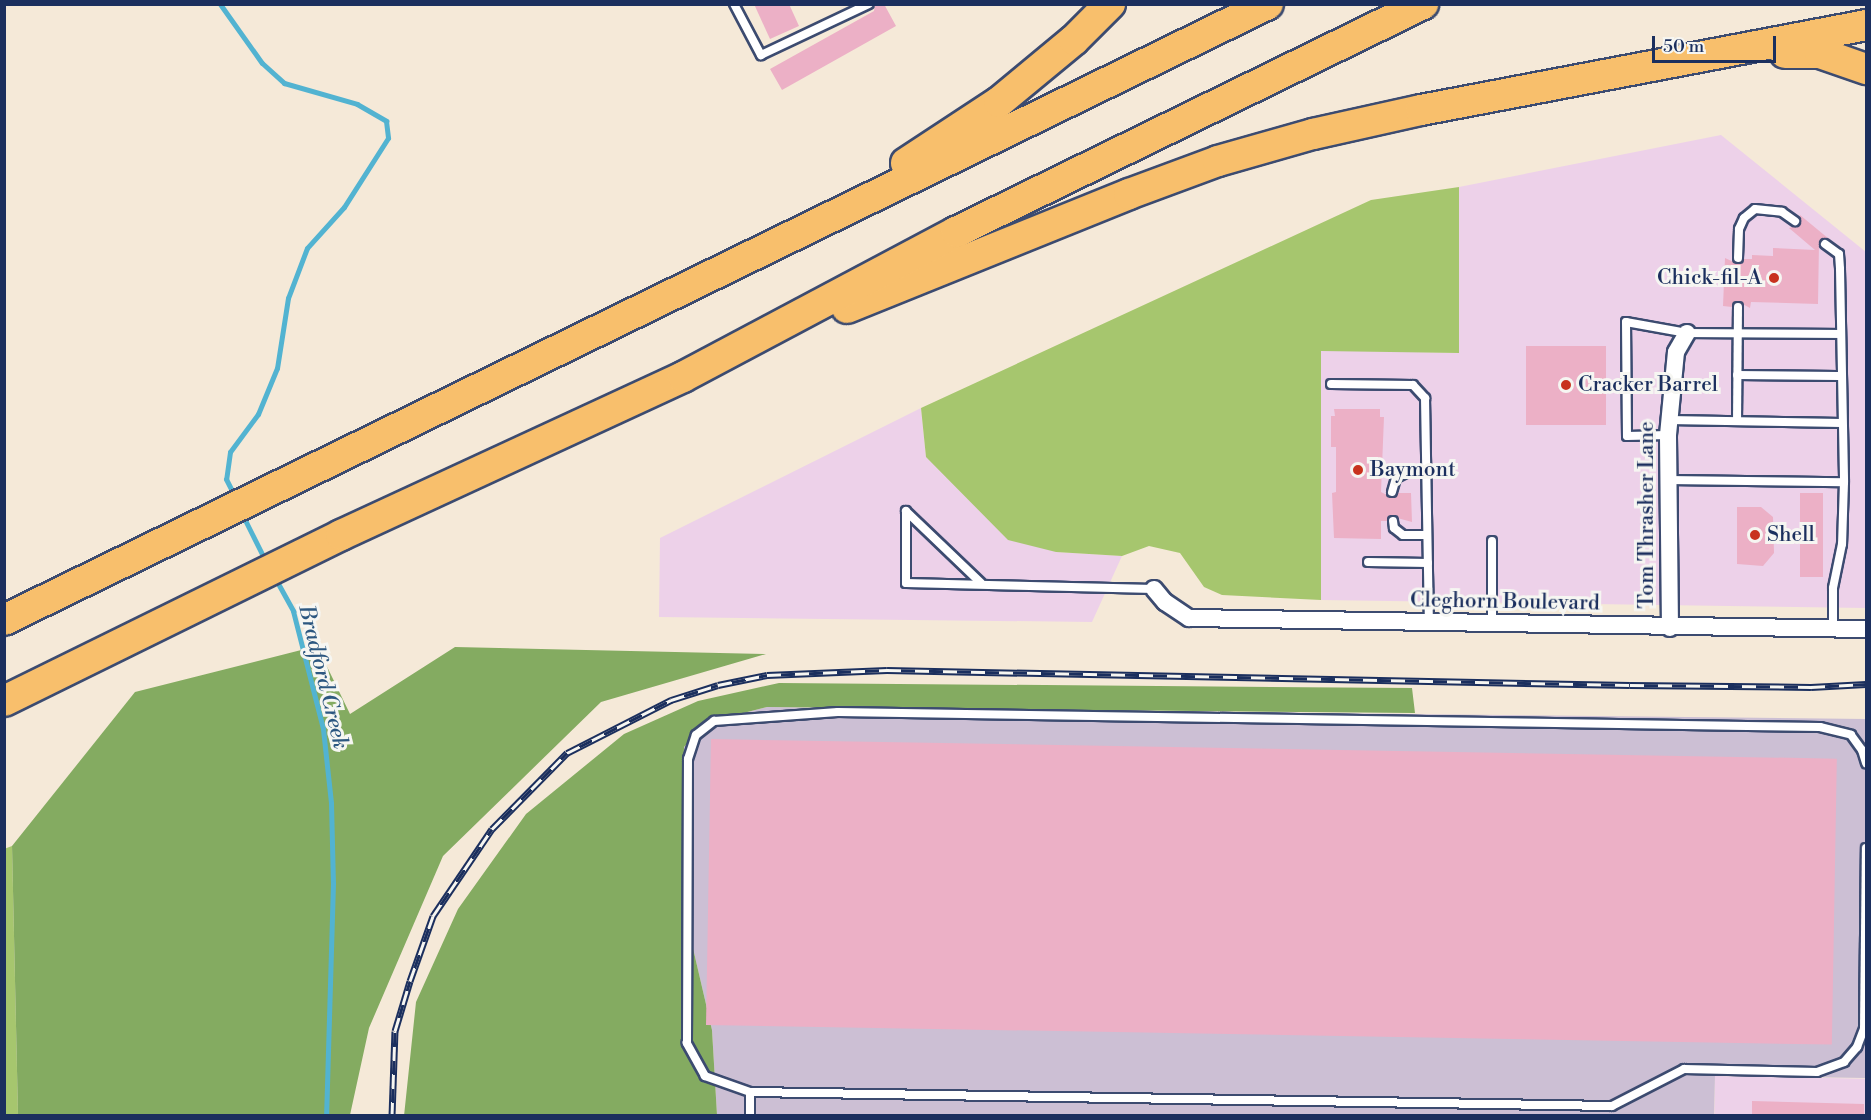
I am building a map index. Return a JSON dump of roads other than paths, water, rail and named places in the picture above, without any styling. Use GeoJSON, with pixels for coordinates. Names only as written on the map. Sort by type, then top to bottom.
{"type":"FeatureCollection","features":[{"type":"Feature","properties":{"kind":"highway"},"geometry":{"type":"LineString","coordinates":[[810,225],[999,102],[1074,40],[1110,4]]}},
{"type":"Feature","properties":{"kind":"highway"},"geometry":{"type":"LineString","coordinates":[[4,620],[810,225],[1268,4]]}},
{"type":"Feature","properties":{"kind":"highway"},"geometry":{"type":"LineString","coordinates":[[683,377],[956,232],[1423,4]]}},
{"type":"Feature","properties":{"kind":"highway"},"geometry":{"type":"LineString","coordinates":[[4,701],[341,535],[683,377],[1129,194],[1218,161],[1421,110],[1692,61],[1866,25]]}},
{"type":"Feature","properties":{"kind":"highway"},"geometry":{"type":"LineString","coordinates":[[1692,61],[1820,53],[1866,69]]}},
{"type":"Feature","properties":{"kind":"street","name":"Tom Thrasher Lane"},"geometry":{"type":"LineString","coordinates":[[1670,628],[1668,428],[1676,352],[1687,333]]}},
{"type":"Feature","properties":{"kind":"street","name":"Cleghorn Boulevard"},"geometry":{"type":"LineString","coordinates":[[1154,589],[1165,602],[1189,618],[1670,628],[1866,629]]}},
{"type":"Feature","properties":{"kind":"lane"},"geometry":{"type":"LineString","coordinates":[[734,4],[761,55],[869,4]]}},
{"type":"Feature","properties":{"kind":"lane"},"geometry":{"type":"LineString","coordinates":[[1738,258],[1739,229],[1744,218],[1755,209],[1782,212],[1795,221]]}},
{"type":"Feature","properties":{"kind":"lane"},"geometry":{"type":"LineString","coordinates":[[1825,244],[1839,254],[1841,334],[1841,423],[1844,482],[1842,544],[1833,588],[1833,629]]}},
{"type":"Feature","properties":{"kind":"lane"},"geometry":{"type":"LineString","coordinates":[[1737,421],[1738,307]]}},
{"type":"Feature","properties":{"kind":"lane"},"geometry":{"type":"LineString","coordinates":[[1841,334],[1687,333],[1626,322],[1627,436],[1668,428],[1737,421],[1841,423]]}},
{"type":"Feature","properties":{"kind":"lane"},"geometry":{"type":"LineString","coordinates":[[1737,375],[1841,376]]}},
{"type":"Feature","properties":{"kind":"lane"},"geometry":{"type":"LineString","coordinates":[[1331,384],[1413,385],[1425,398],[1429,623]]}},
{"type":"Feature","properties":{"kind":"lane"},"geometry":{"type":"LineString","coordinates":[[1392,492],[1396,478],[1406,473],[1427,472]]}},
{"type":"Feature","properties":{"kind":"lane"},"geometry":{"type":"LineString","coordinates":[[1668,480],[1844,482]]}},
{"type":"Feature","properties":{"kind":"lane"},"geometry":{"type":"LineString","coordinates":[[981,583],[906,511],[906,583],[981,583],[1154,589]]}},
{"type":"Feature","properties":{"kind":"lane"},"geometry":{"type":"LineString","coordinates":[[1393,521],[1394,528],[1403,535],[1427,535]]}},
{"type":"Feature","properties":{"kind":"lane"},"geometry":{"type":"LineString","coordinates":[[1492,542],[1492,624]]}},
{"type":"Feature","properties":{"kind":"lane"},"geometry":{"type":"LineString","coordinates":[[1368,562],[1428,563]]}},
{"type":"Feature","properties":{"kind":"lane"},"geometry":{"type":"LineString","coordinates":[[1866,764],[1862,750],[1851,735],[1820,727],[838,712],[714,721],[696,735],[688,759],[687,1043],[705,1076],[750,1092],[1612,1106],[1684,1069],[1817,1072],[1844,1062],[1857,1047],[1864,1029],[1866,848]]}},
{"type":"Feature","properties":{"kind":"lane"},"geometry":{"type":"LineString","coordinates":[[750,1092],[750,1116]]}},
{"type":"Feature","properties":{"kind":"waterway","name":"Bradford Creek"},"geometry":{"type":"LineString","coordinates":[[220,4],[262,63],[284,83],[357,104],[386,121],[388,138],[344,207],[307,248],[288,298],[277,368],[258,414],[230,452],[226,479],[235,497]]}},
{"type":"Feature","properties":{"kind":"waterway","name":"Bradford Creek"},"geometry":{"type":"LineString","coordinates":[[242,514],[266,562]]}},
{"type":"Feature","properties":{"kind":"waterway","name":"Bradford Creek"},"geometry":{"type":"LineString","coordinates":[[275,578],[293,611],[323,729],[331,803],[333,883],[326,1116]]}},
{"type":"Feature","properties":{"kind":"railway"},"geometry":{"type":"LineString","coordinates":[[392,1116],[395,1031],[410,981],[433,916],[492,829],[567,753],[671,700],[718,685],[767,675],[887,670],[1630,685],[1811,687],[1866,684]]}},
{"type":"Feature","properties":{"kind":"place","name":"Chick-fil-A"},"geometry":{"type":"Point","coordinates":[1774,278]}},
{"type":"Feature","properties":{"kind":"place","name":"Cracker Barrel"},"geometry":{"type":"Point","coordinates":[1566,385]}},
{"type":"Feature","properties":{"kind":"place","name":"Baymont"},"geometry":{"type":"Point","coordinates":[1358,470]}},
{"type":"Feature","properties":{"kind":"place","name":"Shell"},"geometry":{"type":"Point","coordinates":[1755,535]}}]}
